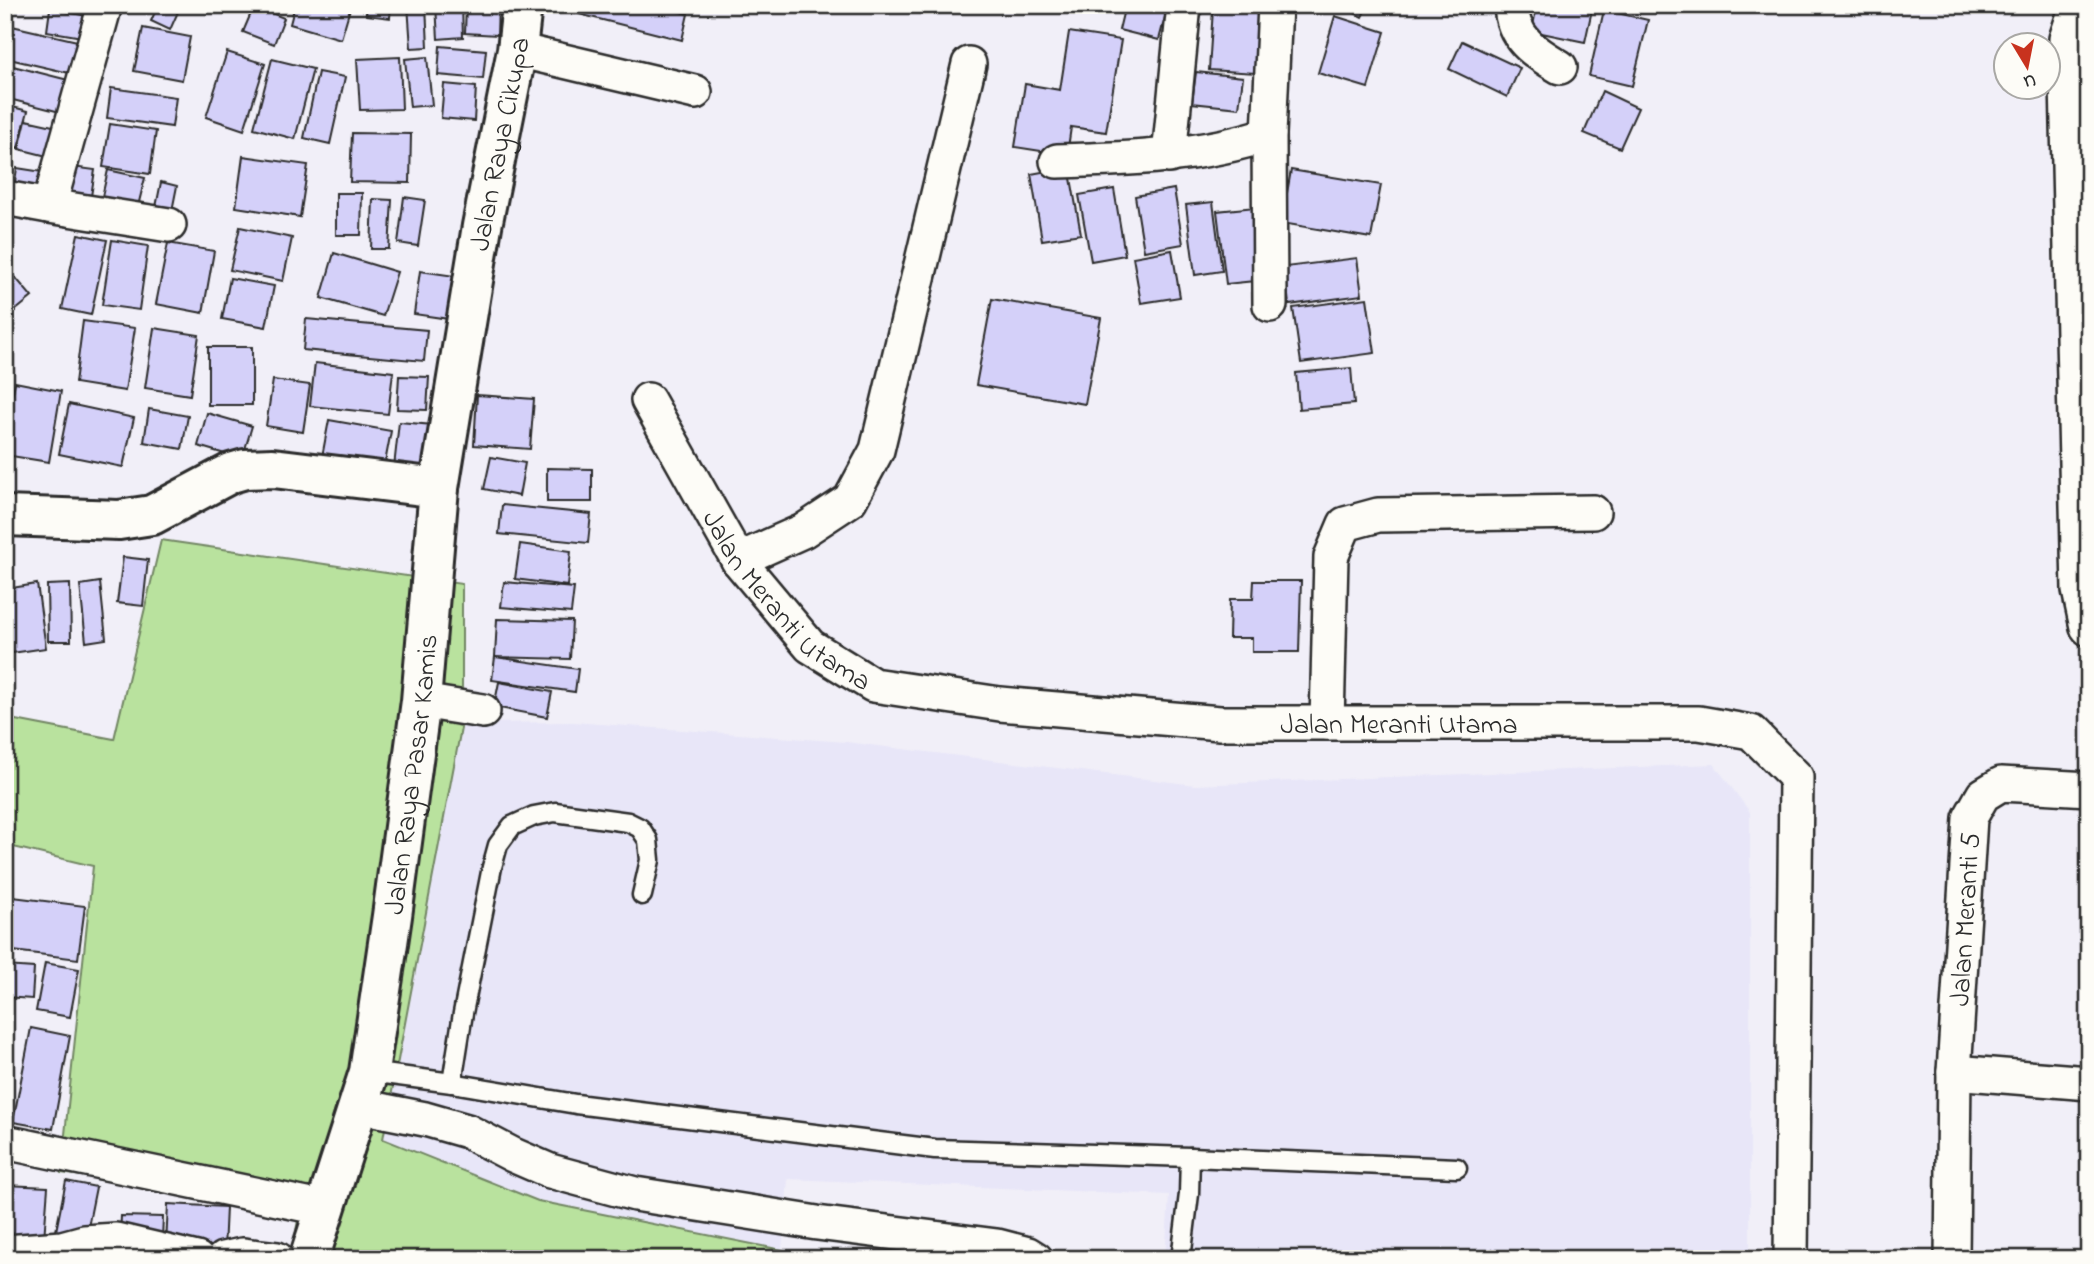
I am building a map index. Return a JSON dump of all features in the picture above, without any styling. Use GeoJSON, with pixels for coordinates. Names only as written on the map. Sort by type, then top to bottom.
{"type":"FeatureCollection","features":[{"type":"Feature","properties":{"kind":"main road","name":"Jalan Raya Cikupa"},"geometry":{"type":"LineString","coordinates":[[474,283],[482,226],[517,50],[522,5]]}},
{"type":"Feature","properties":{"kind":"main road","name":"Jalan Raya Pasar Kamis"},"geometry":{"type":"LineString","coordinates":[[309,1259],[364,1089],[394,903],[421,701],[439,488],[474,283]]}},
{"type":"Feature","properties":{"kind":"main road"},"geometry":{"type":"LineString","coordinates":[[5,516],[135,519],[152,515],[231,473],[257,468],[439,488]]}},
{"type":"Feature","properties":{"kind":"street"},"geometry":{"type":"LineString","coordinates":[[49,206],[105,5]]}},
{"type":"Feature","properties":{"kind":"street"},"geometry":{"type":"LineString","coordinates":[[1169,156],[1184,5]]}},
{"type":"Feature","properties":{"kind":"street"},"geometry":{"type":"LineString","coordinates":[[1270,305],[1269,134],[1275,5]]}},
{"type":"Feature","properties":{"kind":"street"},"geometry":{"type":"LineString","coordinates":[[1511,5],[1516,30],[1524,43],[1560,67]]}},
{"type":"Feature","properties":{"kind":"street"},"geometry":{"type":"LineString","coordinates":[[2082,5],[2076,9],[2066,39],[2080,258],[2079,590],[2089,629]]}},
{"type":"Feature","properties":{"kind":"street"},"geometry":{"type":"LineString","coordinates":[[517,50],[695,92]]}},
{"type":"Feature","properties":{"kind":"street"},"geometry":{"type":"LineString","coordinates":[[738,560],[803,531],[850,500],[877,450],[969,64]]}},
{"type":"Feature","properties":{"kind":"street"},"geometry":{"type":"LineString","coordinates":[[1056,161],[1169,156],[1218,149],[1269,134]]}},
{"type":"Feature","properties":{"kind":"street"},"geometry":{"type":"LineString","coordinates":[[5,198],[169,225]]}},
{"type":"Feature","properties":{"kind":"street","name":"Jalan Meranti Utama"},"geometry":{"type":"LineString","coordinates":[[648,400],[738,560],[810,646],[873,685],[1000,704],[1220,723],[1699,723],[1751,732],[1796,777],[1791,1259]]}},
{"type":"Feature","properties":{"kind":"street"},"geometry":{"type":"LineString","coordinates":[[1327,723],[1331,557],[1345,524],[1378,515],[1593,512]]}},
{"type":"Feature","properties":{"kind":"street"},"geometry":{"type":"LineString","coordinates":[[421,701],[483,711]]}},
{"type":"Feature","properties":{"kind":"street","name":"Jalan Meranti 5"},"geometry":{"type":"LineString","coordinates":[[1952,1259],[1954,1072],[1970,818],[1983,794],[2001,784],[2089,789]]}},
{"type":"Feature","properties":{"kind":"street"},"geometry":{"type":"LineString","coordinates":[[1954,1072],[2089,1083]]}},
{"type":"Feature","properties":{"kind":"street"},"geometry":{"type":"LineString","coordinates":[[364,1089],[425,1119],[467,1131],[550,1171],[635,1194],[817,1223],[997,1247],[1028,1254],[1037,1259]]}},
{"type":"Feature","properties":{"kind":"street"},"geometry":{"type":"LineString","coordinates":[[5,1142],[326,1209]]}},
{"type":"Feature","properties":{"kind":"street"},"geometry":{"type":"LineString","coordinates":[[5,1252],[62,1248],[84,1241],[116,1240],[197,1259]]}},
{"type":"Feature","properties":{"kind":"street"},"geometry":{"type":"LineString","coordinates":[[223,1259],[242,1255],[277,1259]]}},
{"type":"Feature","properties":{"kind":"lane"},"geometry":{"type":"LineString","coordinates":[[452,1083],[492,867],[498,845],[512,826],[534,816],[555,812],[628,822],[640,828],[648,840],[650,851],[642,895]]}},
{"type":"Feature","properties":{"kind":"lane"},"geometry":{"type":"LineString","coordinates":[[364,1089],[452,1083],[576,1104],[935,1149],[1457,1168]]}},
{"type":"Feature","properties":{"kind":"lane"},"geometry":{"type":"LineString","coordinates":[[1181,1259],[1189,1194],[1190,1157]]}},
{"type":"Feature","properties":{"kind":"shaded area"},"geometry":{"type":"Polygon","coordinates":[[[573,722],[846,742],[1195,785],[1714,764],[1750,812],[1750,1259],[1165,1259],[1169,1195],[788,1179],[782,1250],[538,1201],[383,1139],[462,723],[573,722]]]}},
{"type":"Feature","properties":{"kind":"green space"},"geometry":{"type":"Polygon","coordinates":[[[161,540],[462,584],[462,723],[383,1139],[538,1201],[782,1250],[779,1259],[291,1259],[300,1209],[61,1173],[93,866],[5,845],[5,718],[114,739],[161,540]]]}},
{"type":"Feature","properties":{"kind":"building"},"geometry":{"type":"Polygon","coordinates":[[[158,5],[181,5],[170,30],[151,21],[158,5]]]}},
{"type":"Feature","properties":{"kind":"building"},"geometry":{"type":"Polygon","coordinates":[[[295,5],[351,5],[341,39],[290,24],[295,5]]]}},
{"type":"Feature","properties":{"kind":"building"},"geometry":{"type":"Polygon","coordinates":[[[367,5],[391,5],[390,18],[366,15],[367,5]]]}},
{"type":"Feature","properties":{"kind":"building"},"geometry":{"type":"Polygon","coordinates":[[[408,5],[426,5],[428,47],[411,48],[408,5]]]}},
{"type":"Feature","properties":{"kind":"building"},"geometry":{"type":"Polygon","coordinates":[[[436,5],[462,5],[463,37],[438,39],[436,5]]]}},
{"type":"Feature","properties":{"kind":"building"},"geometry":{"type":"Polygon","coordinates":[[[466,5],[498,5],[497,35],[465,33],[466,5]]]}},
{"type":"Feature","properties":{"kind":"building"},"geometry":{"type":"Polygon","coordinates":[[[564,5],[654,5],[688,14],[682,40],[563,10],[564,5]]]}},
{"type":"Feature","properties":{"kind":"building"},"geometry":{"type":"Polygon","coordinates":[[[1125,5],[1168,5],[1159,40],[1119,30],[1125,5]]]}},
{"type":"Feature","properties":{"kind":"building"},"geometry":{"type":"Polygon","coordinates":[[[1339,5],[1368,5],[1362,17],[1339,5]]]}},
{"type":"Feature","properties":{"kind":"building"},"geometry":{"type":"Polygon","coordinates":[[[1537,5],[1593,5],[1585,42],[1532,31],[1537,5]]]}},
{"type":"Feature","properties":{"kind":"building"},"geometry":{"type":"Polygon","coordinates":[[[254,6],[284,18],[274,44],[243,32],[254,6]]]}},
{"type":"Feature","properties":{"kind":"building"},"geometry":{"type":"Polygon","coordinates":[[[50,9],[98,18],[94,39],[47,31],[50,9]]]}},
{"type":"Feature","properties":{"kind":"building"},"geometry":{"type":"Polygon","coordinates":[[[1213,9],[1260,11],[1256,73],[1209,70],[1213,9]]]}},
{"type":"Feature","properties":{"kind":"building"},"geometry":{"type":"Polygon","coordinates":[[[1604,10],[1648,20],[1632,86],[1589,76],[1604,10]]]}},
{"type":"Feature","properties":{"kind":"building"},"geometry":{"type":"Polygon","coordinates":[[[1335,16],[1385,32],[1368,88],[1318,73],[1335,16]]]}},
{"type":"Feature","properties":{"kind":"building"},"geometry":{"type":"Polygon","coordinates":[[[12,26],[86,43],[78,75],[5,58],[12,26]]]}},
{"type":"Feature","properties":{"kind":"building"},"geometry":{"type":"Polygon","coordinates":[[[143,28],[190,37],[182,80],[134,71],[143,28]]]}},
{"type":"Feature","properties":{"kind":"building"},"geometry":{"type":"Polygon","coordinates":[[[1069,32],[1121,40],[1106,132],[1071,127],[1067,155],[1015,147],[1025,84],[1060,90],[1069,32]]]}},
{"type":"Feature","properties":{"kind":"building"},"geometry":{"type":"Polygon","coordinates":[[[1462,41],[1520,68],[1507,97],[1449,69],[1462,41]]]}},
{"type":"Feature","properties":{"kind":"building"},"geometry":{"type":"Polygon","coordinates":[[[440,46],[486,50],[483,79],[438,75],[440,46]]]}},
{"type":"Feature","properties":{"kind":"building"},"geometry":{"type":"Polygon","coordinates":[[[227,52],[265,64],[244,130],[206,117],[227,52]]]}},
{"type":"Feature","properties":{"kind":"building"},"geometry":{"type":"Polygon","coordinates":[[[400,57],[402,109],[360,110],[357,59],[400,57]]]}},
{"type":"Feature","properties":{"kind":"building"},"geometry":{"type":"Polygon","coordinates":[[[427,57],[432,105],[410,107],[405,59],[427,57]]]}},
{"type":"Feature","properties":{"kind":"building"},"geometry":{"type":"Polygon","coordinates":[[[272,59],[313,69],[295,139],[254,128],[272,59]]]}},
{"type":"Feature","properties":{"kind":"building"},"geometry":{"type":"Polygon","coordinates":[[[5,64],[80,83],[72,115],[5,98],[5,64]]]}},
{"type":"Feature","properties":{"kind":"building"},"geometry":{"type":"Polygon","coordinates":[[[318,72],[345,77],[330,144],[304,138],[318,72]]]}},
{"type":"Feature","properties":{"kind":"building"},"geometry":{"type":"Polygon","coordinates":[[[1196,72],[1243,77],[1239,108],[1192,103],[1196,72]]]}},
{"type":"Feature","properties":{"kind":"building"},"geometry":{"type":"Polygon","coordinates":[[[444,84],[476,87],[474,121],[441,118],[444,84]]]}},
{"type":"Feature","properties":{"kind":"building"},"geometry":{"type":"Polygon","coordinates":[[[111,88],[176,97],[172,127],[107,118],[111,88]]]}},
{"type":"Feature","properties":{"kind":"building"},"geometry":{"type":"Polygon","coordinates":[[[1602,91],[1638,108],[1620,148],[1584,133],[1602,91]]]}},
{"type":"Feature","properties":{"kind":"building"},"geometry":{"type":"Polygon","coordinates":[[[5,105],[28,111],[18,148],[5,145],[5,105]]]}},
{"type":"Feature","properties":{"kind":"building"},"geometry":{"type":"Polygon","coordinates":[[[26,120],[62,128],[55,158],[19,149],[26,120]]]}},
{"type":"Feature","properties":{"kind":"building"},"geometry":{"type":"Polygon","coordinates":[[[110,124],[156,131],[150,174],[103,167],[110,124]]]}},
{"type":"Feature","properties":{"kind":"building"},"geometry":{"type":"Polygon","coordinates":[[[352,133],[411,134],[410,183],[350,182],[352,133]]]}},
{"type":"Feature","properties":{"kind":"building"},"geometry":{"type":"Polygon","coordinates":[[[243,156],[308,165],[300,217],[236,207],[243,156]]]}},
{"type":"Feature","properties":{"kind":"building"},"geometry":{"type":"Polygon","coordinates":[[[65,166],[95,170],[90,203],[60,199],[65,166]]]}},
{"type":"Feature","properties":{"kind":"building"},"geometry":{"type":"Polygon","coordinates":[[[1069,167],[1081,234],[1042,240],[1031,174],[1069,167]]]}},
{"type":"Feature","properties":{"kind":"building"},"geometry":{"type":"Polygon","coordinates":[[[17,168],[49,173],[46,199],[13,195],[17,168]]]}},
{"type":"Feature","properties":{"kind":"building"},"geometry":{"type":"Polygon","coordinates":[[[108,170],[145,178],[135,218],[99,210],[108,170]]]}},
{"type":"Feature","properties":{"kind":"building"},"geometry":{"type":"Polygon","coordinates":[[[1291,170],[1381,185],[1371,238],[1282,223],[1291,170]]]}},
{"type":"Feature","properties":{"kind":"building"},"geometry":{"type":"Polygon","coordinates":[[[161,182],[177,186],[170,221],[154,217],[161,182]]]}},
{"type":"Feature","properties":{"kind":"building"},"geometry":{"type":"Polygon","coordinates":[[[1114,189],[1125,255],[1091,261],[1079,195],[1114,189]]]}},
{"type":"Feature","properties":{"kind":"building"},"geometry":{"type":"Polygon","coordinates":[[[1174,189],[1183,244],[1144,251],[1135,196],[1174,189]]]}},
{"type":"Feature","properties":{"kind":"building"},"geometry":{"type":"Polygon","coordinates":[[[336,193],[362,193],[361,235],[336,235],[336,193]]]}},
{"type":"Feature","properties":{"kind":"building"},"geometry":{"type":"Polygon","coordinates":[[[404,197],[425,200],[418,246],[398,243],[404,197]]]}},
{"type":"Feature","properties":{"kind":"building"},"geometry":{"type":"Polygon","coordinates":[[[373,199],[392,200],[389,249],[371,249],[373,199]]]}},
{"type":"Feature","properties":{"kind":"building"},"geometry":{"type":"Polygon","coordinates":[[[1213,202],[1222,271],[1195,275],[1186,205],[1213,202]]]}},
{"type":"Feature","properties":{"kind":"building"},"geometry":{"type":"Polygon","coordinates":[[[1255,207],[1264,280],[1226,284],[1217,211],[1255,207]]]}},
{"type":"Feature","properties":{"kind":"building"},"geometry":{"type":"Polygon","coordinates":[[[240,227],[292,238],[283,281],[230,270],[240,227]]]}},
{"type":"Feature","properties":{"kind":"building"},"geometry":{"type":"Polygon","coordinates":[[[78,234],[107,240],[91,315],[62,309],[78,234]]]}},
{"type":"Feature","properties":{"kind":"building"},"geometry":{"type":"Polygon","coordinates":[[[112,240],[148,246],[139,310],[102,305],[112,240]]]}},
{"type":"Feature","properties":{"kind":"building"},"geometry":{"type":"Polygon","coordinates":[[[168,243],[214,251],[203,313],[156,304],[168,243]]]}},
{"type":"Feature","properties":{"kind":"building"},"geometry":{"type":"Polygon","coordinates":[[[1172,250],[1180,297],[1141,303],[1133,257],[1172,250]]]}},
{"type":"Feature","properties":{"kind":"building"},"geometry":{"type":"Polygon","coordinates":[[[334,253],[397,272],[383,316],[321,298],[334,253]]]}},
{"type":"Feature","properties":{"kind":"building"},"geometry":{"type":"Polygon","coordinates":[[[1357,258],[1362,295],[1289,305],[1285,267],[1357,258]]]}},
{"type":"Feature","properties":{"kind":"building"},"geometry":{"type":"Polygon","coordinates":[[[10,271],[32,297],[5,319],[5,274],[10,271]]]}},
{"type":"Feature","properties":{"kind":"building"},"geometry":{"type":"Polygon","coordinates":[[[420,271],[455,276],[449,319],[414,314],[420,271]]]}},
{"type":"Feature","properties":{"kind":"building"},"geometry":{"type":"Polygon","coordinates":[[[230,278],[274,286],[266,327],[222,319],[230,278]]]}},
{"type":"Feature","properties":{"kind":"building"},"geometry":{"type":"Polygon","coordinates":[[[1367,298],[1375,353],[1301,363],[1293,308],[1367,298]]]}},
{"type":"Feature","properties":{"kind":"building"},"geometry":{"type":"Polygon","coordinates":[[[992,299],[1101,318],[1085,404],[976,385],[992,299]]]}},
{"type":"Feature","properties":{"kind":"building"},"geometry":{"type":"Polygon","coordinates":[[[306,319],[427,330],[424,361],[303,350],[306,319]]]}},
{"type":"Feature","properties":{"kind":"building"},"geometry":{"type":"Polygon","coordinates":[[[83,321],[135,328],[125,391],[75,383],[83,321]]]}},
{"type":"Feature","properties":{"kind":"building"},"geometry":{"type":"Polygon","coordinates":[[[154,328],[199,335],[190,395],[145,388],[154,328]]]}},
{"type":"Feature","properties":{"kind":"building"},"geometry":{"type":"Polygon","coordinates":[[[208,347],[252,347],[252,405],[208,405],[208,347]]]}},
{"type":"Feature","properties":{"kind":"building"},"geometry":{"type":"Polygon","coordinates":[[[315,363],[393,372],[388,414],[310,406],[315,363]]]}},
{"type":"Feature","properties":{"kind":"building"},"geometry":{"type":"Polygon","coordinates":[[[1351,368],[1354,404],[1299,409],[1296,373],[1351,368]]]}},
{"type":"Feature","properties":{"kind":"building"},"geometry":{"type":"Polygon","coordinates":[[[399,376],[429,377],[427,410],[397,409],[399,376]]]}},
{"type":"Feature","properties":{"kind":"building"},"geometry":{"type":"Polygon","coordinates":[[[273,380],[310,385],[303,432],[266,426],[273,380]]]}},
{"type":"Feature","properties":{"kind":"building"},"geometry":{"type":"Polygon","coordinates":[[[15,382],[61,391],[49,462],[5,455],[5,433],[15,382]]]}},
{"type":"Feature","properties":{"kind":"building"},"geometry":{"type":"Polygon","coordinates":[[[477,395],[534,399],[530,449],[474,445],[477,395]]]}},
{"type":"Feature","properties":{"kind":"building"},"geometry":{"type":"Polygon","coordinates":[[[69,404],[134,418],[123,467],[59,454],[69,404]]]}},
{"type":"Feature","properties":{"kind":"building"},"geometry":{"type":"Polygon","coordinates":[[[149,409],[188,416],[182,449],[144,442],[149,409]]]}},
{"type":"Feature","properties":{"kind":"building"},"geometry":{"type":"Polygon","coordinates":[[[207,413],[252,426],[242,459],[198,446],[207,413]]]}},
{"type":"Feature","properties":{"kind":"building"},"geometry":{"type":"Polygon","coordinates":[[[329,420],[391,431],[384,468],[322,457],[329,420]]]}},
{"type":"Feature","properties":{"kind":"building"},"geometry":{"type":"Polygon","coordinates":[[[399,422],[433,425],[428,471],[394,467],[399,422]]]}},
{"type":"Feature","properties":{"kind":"building"},"geometry":{"type":"Polygon","coordinates":[[[491,457],[525,463],[519,496],[484,489],[491,457]]]}},
{"type":"Feature","properties":{"kind":"building"},"geometry":{"type":"Polygon","coordinates":[[[547,468],[592,469],[592,502],[547,502],[547,468]]]}},
{"type":"Feature","properties":{"kind":"building"},"geometry":{"type":"Polygon","coordinates":[[[502,505],[591,514],[588,543],[499,534],[502,505]]]}},
{"type":"Feature","properties":{"kind":"building"},"geometry":{"type":"Polygon","coordinates":[[[520,544],[571,551],[567,586],[515,579],[520,544]]]}},
{"type":"Feature","properties":{"kind":"building"},"geometry":{"type":"Polygon","coordinates":[[[123,557],[148,560],[143,606],[117,603],[123,557]]]}},
{"type":"Feature","properties":{"kind":"building"},"geometry":{"type":"Polygon","coordinates":[[[1254,581],[1301,581],[1299,652],[1252,652],[1252,638],[1229,638],[1230,599],[1253,599],[1254,581]]]}},
{"type":"Feature","properties":{"kind":"building"},"geometry":{"type":"Polygon","coordinates":[[[100,582],[106,639],[86,642],[80,585],[100,582]]]}},
{"type":"Feature","properties":{"kind":"building"},"geometry":{"type":"Polygon","coordinates":[[[504,582],[574,588],[571,613],[501,607],[504,582]]]}},
{"type":"Feature","properties":{"kind":"building"},"geometry":{"type":"Polygon","coordinates":[[[37,584],[46,648],[5,654],[5,589],[37,584]]]}},
{"type":"Feature","properties":{"kind":"building"},"geometry":{"type":"Polygon","coordinates":[[[70,584],[71,641],[48,641],[47,585],[70,584]]]}},
{"type":"Feature","properties":{"kind":"building"},"geometry":{"type":"Polygon","coordinates":[[[497,619],[572,621],[570,659],[495,657],[497,619]]]}},
{"type":"Feature","properties":{"kind":"building"},"geometry":{"type":"Polygon","coordinates":[[[495,657],[578,669],[575,692],[492,680],[495,657]]]}},
{"type":"Feature","properties":{"kind":"building"},"geometry":{"type":"Polygon","coordinates":[[[499,682],[552,692],[547,717],[494,707],[499,682]]]}},
{"type":"Feature","properties":{"kind":"building"},"geometry":{"type":"Polygon","coordinates":[[[5,896],[85,906],[78,959],[5,950],[5,896]]]}},
{"type":"Feature","properties":{"kind":"building"},"geometry":{"type":"Polygon","coordinates":[[[45,963],[79,969],[70,1017],[36,1011],[45,963]]]}},
{"type":"Feature","properties":{"kind":"building"},"geometry":{"type":"Polygon","coordinates":[[[5,966],[34,968],[32,999],[5,997],[5,966]]]}},
{"type":"Feature","properties":{"kind":"building"},"geometry":{"type":"Polygon","coordinates":[[[31,1028],[70,1036],[53,1129],[13,1122],[31,1028]]]}},
{"type":"Feature","properties":{"kind":"building"},"geometry":{"type":"Polygon","coordinates":[[[66,1181],[96,1187],[86,1237],[56,1231],[66,1181]]]}},
{"type":"Feature","properties":{"kind":"building"},"geometry":{"type":"Polygon","coordinates":[[[6,1185],[48,1187],[44,1239],[5,1237],[6,1185]]]}},
{"type":"Feature","properties":{"kind":"building"},"geometry":{"type":"Polygon","coordinates":[[[168,1204],[226,1207],[224,1250],[166,1246],[168,1204]]]}},
{"type":"Feature","properties":{"kind":"building"},"geometry":{"type":"Polygon","coordinates":[[[121,1216],[163,1217],[162,1238],[120,1237],[121,1216]]]}}]}
